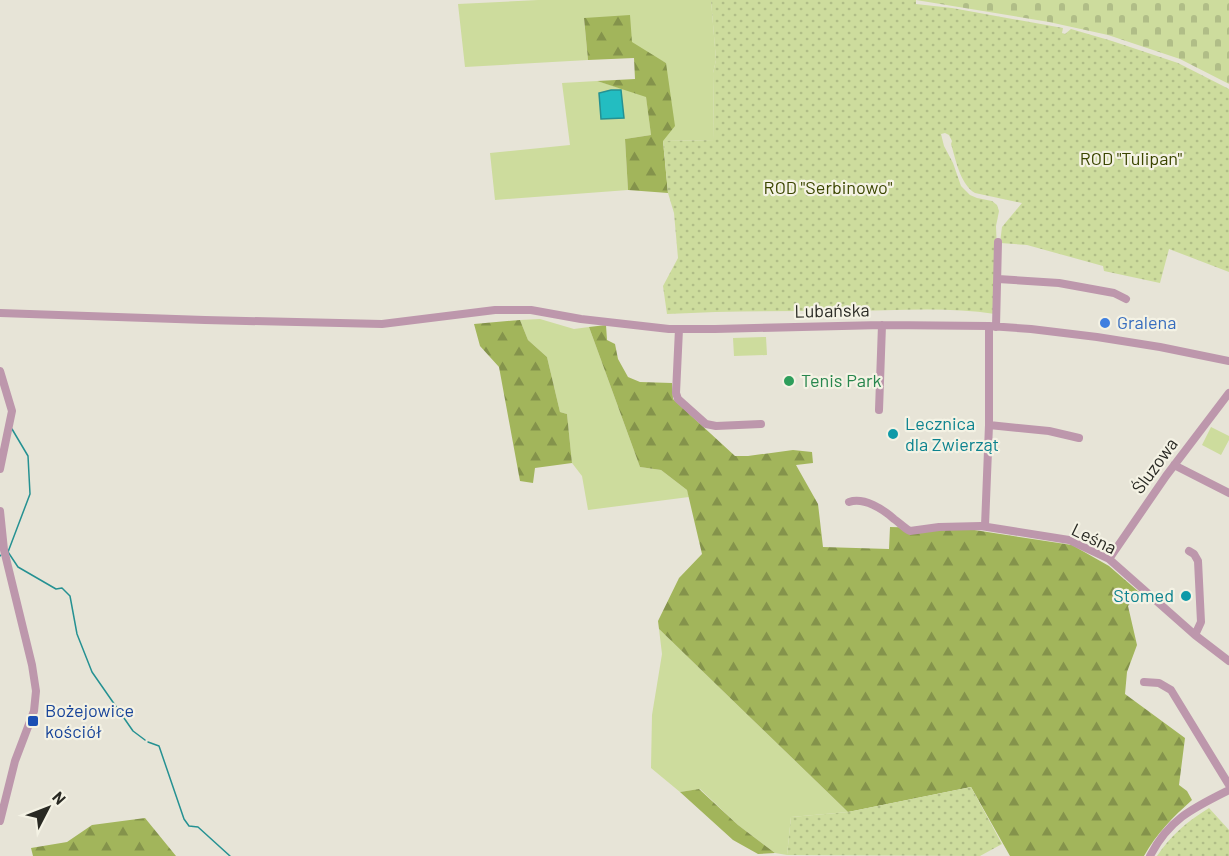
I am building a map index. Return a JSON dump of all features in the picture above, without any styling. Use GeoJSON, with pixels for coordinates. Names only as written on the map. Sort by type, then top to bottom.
{"type":"FeatureCollection","features":[{"type":"Feature","properties":{"kind":"street"},"geometry":{"type":"LineString","coordinates":[[985,526],[992,327],[998,279],[998,242]]}},
{"type":"Feature","properties":{"kind":"street"},"geometry":{"type":"LineString","coordinates":[[998,279],[1059,284],[1114,293],[1126,299]]}},
{"type":"Feature","properties":{"kind":"street","name":"Lubańska"},"geometry":{"type":"LineString","coordinates":[[0,313],[382,324],[495,310],[531,310],[580,319],[669,329],[882,325],[1031,328],[1160,347],[1229,362]]}},
{"type":"Feature","properties":{"kind":"street"},"geometry":{"type":"LineString","coordinates":[[879,410],[882,325]]}},
{"type":"Feature","properties":{"kind":"street"},"geometry":{"type":"LineString","coordinates":[[678,329],[676,393],[678,399],[706,424],[716,426],[761,424]]}},
{"type":"Feature","properties":{"kind":"street"},"geometry":{"type":"LineString","coordinates":[[0,371],[12,411],[0,469]]}},
{"type":"Feature","properties":{"kind":"street","name":"Śluzowa"},"geometry":{"type":"LineString","coordinates":[[1109,559],[1174,465],[1229,393]]}},
{"type":"Feature","properties":{"kind":"street"},"geometry":{"type":"LineString","coordinates":[[989,425],[1049,431],[1079,438]]}},
{"type":"Feature","properties":{"kind":"street"},"geometry":{"type":"LineString","coordinates":[[1174,465],[1229,493]]}},
{"type":"Feature","properties":{"kind":"street","name":"Leśna"},"geometry":{"type":"LineString","coordinates":[[849,502],[856,500],[875,506],[910,531],[939,527],[985,526],[1069,540],[1109,559],[1195,635],[1229,661]]}},
{"type":"Feature","properties":{"kind":"street"},"geometry":{"type":"LineString","coordinates":[[0,512],[4,550],[32,665],[36,691],[33,711],[15,761],[0,821]]}},
{"type":"Feature","properties":{"kind":"street"},"geometry":{"type":"LineString","coordinates":[[1189,551],[1198,561],[1201,622],[1195,635]]}},
{"type":"Feature","properties":{"kind":"street"},"geometry":{"type":"LineString","coordinates":[[1144,682],[1159,683],[1171,690],[1229,786]]}},
{"type":"Feature","properties":{"kind":"street"},"geometry":{"type":"LineString","coordinates":[[1150,856],[1175,822],[1195,807],[1229,790]]}},
{"type":"Feature","properties":{"kind":"green space"},"geometry":{"type":"Polygon","coordinates":[[[538,0],[711,0],[716,60],[713,73],[714,140],[663,141],[666,63],[584,19],[588,60],[465,67],[458,4],[538,0]]]}},
{"type":"Feature","properties":{"kind":"green space","name":"ROD \"Serbinowo\""},"geometry":{"type":"Polygon","coordinates":[[[711,0],[916,0],[916,4],[952,8],[1063,28],[1062,33],[1065,34],[1071,29],[1178,63],[1229,89],[1229,272],[1169,249],[1160,283],[1104,271],[1103,266],[1027,245],[1000,243],[1002,227],[1022,203],[975,193],[970,189],[959,171],[952,141],[945,133],[941,134],[944,146],[961,186],[970,195],[992,201],[997,205],[999,211],[996,226],[998,279],[995,314],[957,310],[919,310],[667,314],[663,286],[678,258],[663,141],[714,140],[713,73],[716,60],[711,0]]]}},
{"type":"Feature","properties":{"kind":"green space"},"geometry":{"type":"Polygon","coordinates":[[[916,0],[1229,0],[1229,84],[1180,59],[1108,35],[1049,22],[916,0]]]}},
{"type":"Feature","properties":{"kind":"green space"},"geometry":{"type":"Polygon","coordinates":[[[630,15],[632,42],[666,63],[675,126],[663,141],[668,193],[628,190],[625,139],[651,135],[646,97],[597,81],[635,79],[634,58],[588,60],[584,18],[630,15]]]}},
{"type":"Feature","properties":{"kind":"green space"},"geometry":{"type":"Polygon","coordinates":[[[597,81],[646,96],[651,135],[625,139],[628,190],[495,200],[490,153],[570,145],[562,83],[597,81]]]}},
{"type":"Feature","properties":{"kind":"green space"},"geometry":{"type":"Polygon","coordinates":[[[540,319],[574,329],[589,327],[640,467],[661,470],[687,490],[689,497],[588,510],[582,476],[572,463],[567,414],[560,412],[547,357],[528,340],[520,320],[540,319]]]}},
{"type":"Feature","properties":{"kind":"green space"},"geometry":{"type":"Polygon","coordinates":[[[520,320],[528,340],[547,357],[560,412],[567,414],[572,463],[535,468],[533,483],[520,481],[499,367],[480,346],[474,324],[520,320]]]}},
{"type":"Feature","properties":{"kind":"green space"},"geometry":{"type":"Polygon","coordinates":[[[606,325],[607,340],[615,344],[618,359],[628,377],[640,382],[672,383],[673,399],[735,456],[793,450],[812,452],[813,463],[796,465],[818,504],[823,547],[889,549],[890,527],[968,529],[1072,545],[1109,566],[1139,592],[1128,606],[1137,645],[1127,672],[1125,694],[1185,738],[1179,785],[1187,791],[1192,800],[1165,826],[1144,856],[1010,856],[971,787],[848,812],[659,629],[658,621],[679,578],[702,554],[687,490],[661,470],[640,467],[589,327],[606,325]]]}},
{"type":"Feature","properties":{"kind":"green space"},"geometry":{"type":"Polygon","coordinates":[[[766,337],[767,355],[734,356],[733,338],[766,337]]]}},
{"type":"Feature","properties":{"kind":"green space"},"geometry":{"type":"Polygon","coordinates":[[[1211,427],[1229,436],[1221,455],[1202,445],[1211,427]]]}},
{"type":"Feature","properties":{"kind":"green space"},"geometry":{"type":"Polygon","coordinates":[[[659,629],[848,812],[791,817],[787,855],[775,853],[738,825],[700,789],[680,792],[651,768],[652,715],[662,654],[659,629]]]}},
{"type":"Feature","properties":{"kind":"green space"},"geometry":{"type":"Polygon","coordinates":[[[971,787],[1002,844],[980,856],[787,855],[791,817],[848,812],[971,787]]]}},
{"type":"Feature","properties":{"kind":"green space"},"geometry":{"type":"Polygon","coordinates":[[[699,789],[738,825],[775,853],[758,854],[733,840],[680,792],[699,789]]]}},
{"type":"Feature","properties":{"kind":"green space"},"geometry":{"type":"Polygon","coordinates":[[[1209,808],[1229,830],[1229,856],[1157,856],[1180,829],[1209,808]]]}},
{"type":"Feature","properties":{"kind":"green space"},"geometry":{"type":"Polygon","coordinates":[[[145,818],[176,856],[33,856],[31,848],[67,842],[92,825],[145,818]]]}},
{"type":"Feature","properties":{"kind":"water"},"geometry":{"type":"Polygon","coordinates":[[[621,90],[624,118],[601,119],[599,93],[621,90]]]}},
{"type":"Feature","properties":{"kind":"waterway"},"geometry":{"type":"LineString","coordinates":[[12,429],[28,456],[30,494],[8,552],[18,567],[56,589],[62,588],[70,596],[77,634],[92,672],[133,731],[145,740]]}},
{"type":"Feature","properties":{"kind":"waterway"},"geometry":{"type":"LineString","coordinates":[[148,742],[159,746],[184,819],[189,826],[198,827],[230,856]]}},
{"type":"Feature","properties":{"kind":"place","name":"Gralena"},"geometry":{"type":"Point","coordinates":[1105,323]}},
{"type":"Feature","properties":{"kind":"place","name":"Tenis Park"},"geometry":{"type":"Point","coordinates":[789,381]}},
{"type":"Feature","properties":{"kind":"place","name":"Lecznica dla Zwierząt"},"geometry":{"type":"Point","coordinates":[893,434]}},
{"type":"Feature","properties":{"kind":"place","name":"Stomed"},"geometry":{"type":"Point","coordinates":[1186,596]}},
{"type":"Feature","properties":{"kind":"place","name":"Bożejowice kościół"},"geometry":{"type":"Point","coordinates":[33,721]}},
{"type":"Feature","properties":{"kind":"park label","name":"ROD \"Tulipan\""},"geometry":{"type":"Point","coordinates":[1131,159]}}]}
